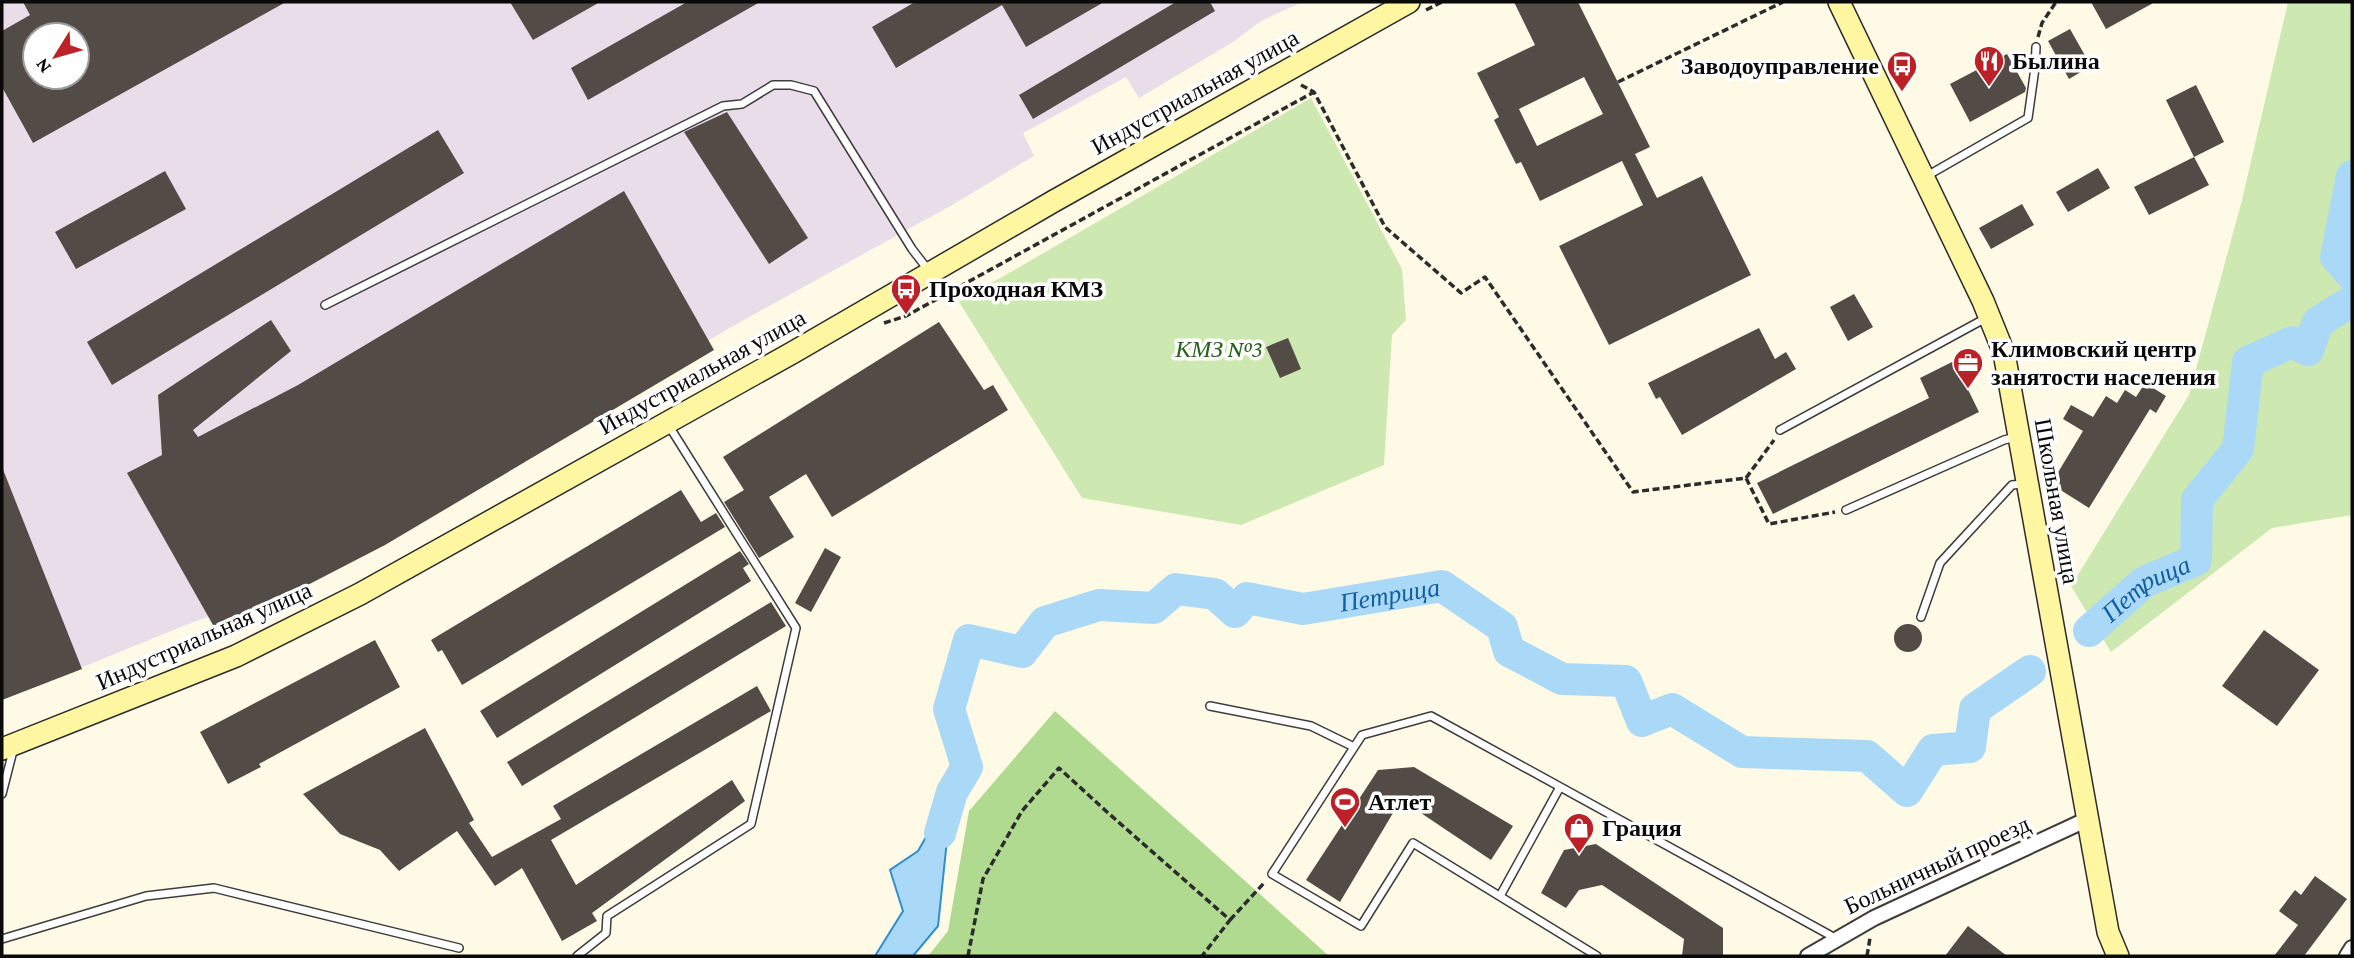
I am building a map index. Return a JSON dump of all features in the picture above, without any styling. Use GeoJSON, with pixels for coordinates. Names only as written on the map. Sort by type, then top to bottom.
{"type":"FeatureCollection","features":[{"type":"Feature","properties":{"kind":"main road","name":"Индустриальная улица"},"geometry":{"type":"LineString","coordinates":[[8,746],[175,682],[286,633],[425,559],[1409,2]]}},
{"type":"Feature","properties":{"kind":"main road","name":"Школьная улица"},"geometry":{"type":"LineString","coordinates":[[1839,2],[1990,316],[2004,353],[2108,932],[2118,956]]}},
{"type":"Feature","properties":{"kind":"street","name":"Больничный проезд"},"geometry":{"type":"LineString","coordinates":[[1808,956],[1874,918],[2088,819]]}},
{"type":"Feature","properties":{"kind":"street"},"geometry":{"type":"LineString","coordinates":[[2347,956],[2352,948]]}},
{"type":"Feature","properties":{"kind":"lane"},"geometry":{"type":"LineString","coordinates":[[1924,177],[2028,118],[2036,47]]}},
{"type":"Feature","properties":{"kind":"lane"},"geometry":{"type":"LineString","coordinates":[[325,305],[723,106],[742,104],[773,85],[791,85],[814,91],[912,249],[930,272]]}},
{"type":"Feature","properties":{"kind":"lane"},"geometry":{"type":"LineString","coordinates":[[1780,430],[1990,316]]}},
{"type":"Feature","properties":{"kind":"lane"},"geometry":{"type":"LineString","coordinates":[[577,956],[606,933],[607,916],[751,824],[796,628],[667,422]]}},
{"type":"Feature","properties":{"kind":"lane"},"geometry":{"type":"LineString","coordinates":[[1846,510],[2004,440],[2019,436]]}},
{"type":"Feature","properties":{"kind":"lane"},"geometry":{"type":"LineString","coordinates":[[1921,617],[1940,563],[2012,485],[2028,484]]}},
{"type":"Feature","properties":{"kind":"lane"},"geometry":{"type":"LineString","coordinates":[[1210,706],[1311,726],[1354,747]]}},
{"type":"Feature","properties":{"kind":"lane"},"geometry":{"type":"LineString","coordinates":[[1597,956],[1413,843],[1361,926],[1272,874],[1362,735],[1431,716],[1838,939]]}},
{"type":"Feature","properties":{"kind":"lane"},"geometry":{"type":"LineString","coordinates":[[2,794],[8,746]]}},
{"type":"Feature","properties":{"kind":"lane"},"geometry":{"type":"LineString","coordinates":[[1500,896],[1560,787]]}},
{"type":"Feature","properties":{"kind":"lane"},"geometry":{"type":"LineString","coordinates":[[2,939],[146,896],[214,888],[459,948]]}},
{"type":"Feature","properties":{"kind":"path"},"geometry":{"type":"LineString","coordinates":[[1618,82],[1783,2]]}},
{"type":"Feature","properties":{"kind":"path"},"geometry":{"type":"LineString","coordinates":[[2036,47],[2042,23],[2056,2]]}},
{"type":"Feature","properties":{"kind":"path"},"geometry":{"type":"LineString","coordinates":[[1296,82],[1314,92],[1385,227],[1461,293],[1485,276],[1633,492],[1746,478],[1780,430]]}},
{"type":"Feature","properties":{"kind":"path"},"geometry":{"type":"LineString","coordinates":[[881,324],[906,316],[1314,92]]}},
{"type":"Feature","properties":{"kind":"path"},"geometry":{"type":"LineString","coordinates":[[1746,478],[1769,523],[1846,510]]}},
{"type":"Feature","properties":{"kind":"path"},"geometry":{"type":"LineString","coordinates":[[968,956],[983,879],[1023,811],[1059,768],[1230,920]]}},
{"type":"Feature","properties":{"kind":"path"},"geometry":{"type":"LineString","coordinates":[[1202,956],[1272,874]]}},
{"type":"Feature","properties":{"kind":"shaded area"},"geometry":{"type":"Polygon","coordinates":[[[2,2],[1302,2],[1261,21],[1233,42],[1139,98],[1126,77],[1023,133],[1034,156],[952,205],[733,326],[384,532],[231,609],[2,700],[2,2]]]}},
{"type":"Feature","properties":{"kind":"green space"},"geometry":{"type":"Polygon","coordinates":[[[2288,2],[2352,2],[2352,515],[2272,528],[2111,652],[2071,586],[2189,395],[2242,200],[2288,2]]]}},
{"type":"Feature","properties":{"kind":"green space","name":"КМЗ №3"},"geometry":{"type":"Polygon","coordinates":[[[1311,98],[1402,269],[1406,320],[1392,335],[1384,465],[1241,525],[1082,498],[959,302],[1311,98]]]}},
{"type":"Feature","properties":{"kind":"green space"},"geometry":{"type":"Polygon","coordinates":[[[1055,711],[1329,956],[928,956],[948,931],[969,811],[1055,711]]]}},
{"type":"Feature","properties":{"kind":"water"},"geometry":{"type":"Polygon","coordinates":[[[952,792],[938,926],[913,956],[875,956],[903,911],[890,870],[918,851],[952,792]]]}},
{"type":"Feature","properties":{"kind":"building"},"geometry":{"type":"Polygon","coordinates":[[[23,2],[286,2],[33,143],[2,87],[2,31],[30,15],[23,2]]]}},
{"type":"Feature","properties":{"kind":"building"},"geometry":{"type":"Polygon","coordinates":[[[510,2],[600,2],[533,40],[510,2]]]}},
{"type":"Feature","properties":{"kind":"building"},"geometry":{"type":"Polygon","coordinates":[[[687,2],[760,2],[588,100],[571,68],[687,2]]]}},
{"type":"Feature","properties":{"kind":"building"},"geometry":{"type":"Polygon","coordinates":[[[915,2],[1104,2],[1026,47],[1002,5],[896,68],[872,27],[915,2]]]}},
{"type":"Feature","properties":{"kind":"building"},"geometry":{"type":"Polygon","coordinates":[[[1176,2],[1210,2],[1215,11],[1033,119],[1019,95],[1176,2]]]}},
{"type":"Feature","properties":{"kind":"building"},"geometry":{"type":"Polygon","coordinates":[[[1514,2],[1578,2],[1650,147],[1635,154],[1657,198],[1702,176],[1751,275],[1609,345],[1559,246],[1643,205],[1622,161],[1540,201],[1521,162],[1516,164],[1494,120],[1499,117],[1477,73],[1535,45],[1514,2]],[[1584,77],[1519,109],[1537,146],[1603,114],[1584,77]]]}},
{"type":"Feature","properties":{"kind":"building"},"geometry":{"type":"Polygon","coordinates":[[[2091,2],[2155,2],[2106,29],[2091,2]]]}},
{"type":"Feature","properties":{"kind":"building"},"geometry":{"type":"Polygon","coordinates":[[[2070,29],[2091,66],[2069,79],[2048,41],[2070,29]]]}},
{"type":"Feature","properties":{"kind":"building","name":"Былина"},"geometry":{"type":"Polygon","coordinates":[[[2007,54],[2026,88],[2025,92],[1970,122],[1950,84],[2007,54]]]}},
{"type":"Feature","properties":{"kind":"building"},"geometry":{"type":"Polygon","coordinates":[[[2196,85],[2224,142],[2194,157],[2166,100],[2196,85]]]}},
{"type":"Feature","properties":{"kind":"building"},"geometry":{"type":"Polygon","coordinates":[[[727,112],[808,238],[769,264],[684,132],[727,112]]]}},
{"type":"Feature","properties":{"kind":"building"},"geometry":{"type":"Polygon","coordinates":[[[438,130],[464,173],[112,385],[87,342],[438,130]]]}},
{"type":"Feature","properties":{"kind":"building"},"geometry":{"type":"Polygon","coordinates":[[[2194,157],[2209,185],[2149,215],[2134,187],[2194,157]]]}},
{"type":"Feature","properties":{"kind":"building"},"geometry":{"type":"Polygon","coordinates":[[[2098,168],[2110,188],[2068,212],[2056,192],[2098,168]]]}},
{"type":"Feature","properties":{"kind":"building"},"geometry":{"type":"Polygon","coordinates":[[[165,171],[186,209],[76,269],[55,232],[165,171]]]}},
{"type":"Feature","properties":{"kind":"building"},"geometry":{"type":"Polygon","coordinates":[[[624,191],[714,350],[385,545],[217,632],[127,473],[162,455],[158,395],[271,320],[291,351],[193,430],[198,437],[298,385],[624,191]]]}},
{"type":"Feature","properties":{"kind":"building"},"geometry":{"type":"Polygon","coordinates":[[[2022,204],[2034,225],[1991,249],[1979,228],[2022,204]]]}},
{"type":"Feature","properties":{"kind":"building"},"geometry":{"type":"Polygon","coordinates":[[[1854,294],[1873,327],[1848,341],[1830,307],[1854,294]]]}},
{"type":"Feature","properties":{"kind":"building"},"geometry":{"type":"Polygon","coordinates":[[[939,322],[984,390],[993,385],[1008,410],[832,517],[806,474],[769,497],[794,537],[759,558],[724,502],[744,490],[723,457],[939,322]]]}},
{"type":"Feature","properties":{"kind":"building"},"geometry":{"type":"Polygon","coordinates":[[[1759,328],[1775,359],[1786,352],[1796,369],[1682,435],[1660,397],[1656,399],[1648,383],[1759,328]]]}},
{"type":"Feature","properties":{"kind":"building"},"geometry":{"type":"Polygon","coordinates":[[[1288,338],[1301,369],[1280,378],[1266,347],[1288,338]]]}},
{"type":"Feature","properties":{"kind":"building"},"geometry":{"type":"Polygon","coordinates":[[[1954,361],[1979,412],[1773,514],[1757,483],[1929,398],[1920,378],[1954,361]]]}},
{"type":"Feature","properties":{"kind":"building"},"geometry":{"type":"Polygon","coordinates":[[[2145,383],[2166,396],[2156,413],[2150,409],[2089,508],[2051,484],[2083,431],[2063,419],[2071,405],[2093,417],[2106,396],[2117,403],[2125,390],[2136,397],[2145,383]]]}},
{"type":"Feature","properties":{"kind":"building"},"geometry":{"type":"Polygon","coordinates":[[[2,467],[82,669],[2,700],[2,467]]]}},
{"type":"Feature","properties":{"kind":"building"},"geometry":{"type":"Polygon","coordinates":[[[681,490],[701,522],[716,513],[725,527],[462,685],[442,650],[438,652],[431,640],[681,490]]]}},
{"type":"Feature","properties":{"kind":"building"},"geometry":{"type":"Polygon","coordinates":[[[825,548],[841,557],[811,612],[795,603],[825,548]]]}},
{"type":"Feature","properties":{"kind":"building"},"geometry":{"type":"Polygon","coordinates":[[[740,551],[749,564],[743,568],[751,581],[497,738],[480,711],[740,551]]]}},
{"type":"Feature","properties":{"kind":"building"},"geometry":{"type":"Polygon","coordinates":[[[771,602],[786,626],[522,786],[507,762],[771,602]]]}},
{"type":"Feature","properties":{"kind":"building"},"geometry":{"type":"Polygon","coordinates":[[[1908,624],[1918,628],[1922,638],[1918,648],[1908,652],[1898,648],[1894,638],[1898,628],[1908,624]]]}},
{"type":"Feature","properties":{"kind":"building"},"geometry":{"type":"Polygon","coordinates":[[[2264,630],[2319,670],[2277,726],[2222,686],[2264,630]]]}},
{"type":"Feature","properties":{"kind":"building"},"geometry":{"type":"Polygon","coordinates":[[[375,640],[400,687],[259,764],[261,767],[228,784],[200,732],[375,640]]]}},
{"type":"Feature","properties":{"kind":"building"},"geometry":{"type":"Polygon","coordinates":[[[757,686],[771,711],[551,840],[576,885],[732,780],[745,801],[592,913],[597,921],[562,941],[522,868],[495,886],[457,831],[399,871],[380,850],[340,834],[303,794],[425,728],[474,820],[469,823],[492,857],[561,819],[553,806],[757,686]]]}},
{"type":"Feature","properties":{"kind":"building"},"geometry":{"type":"Polygon","coordinates":[[[1414,767],[1513,826],[1491,860],[1412,807],[1393,813],[1340,902],[1306,880],[1378,770],[1414,767]]]}},
{"type":"Feature","properties":{"kind":"building"},"geometry":{"type":"Polygon","coordinates":[[[1596,844],[1723,928],[1723,956],[1682,956],[1684,939],[1602,885],[1579,890],[1566,908],[1541,893],[1564,850],[1596,844]]]}},
{"type":"Feature","properties":{"kind":"building"},"geometry":{"type":"Polygon","coordinates":[[[2315,876],[2347,899],[2304,956],[2274,956],[2298,925],[2279,911],[2295,890],[2301,895],[2315,876]]]}},
{"type":"Feature","properties":{"kind":"building"},"geometry":{"type":"Polygon","coordinates":[[[1968,926],[2007,956],[1945,956],[1968,926]]]}},
{"type":"Feature","properties":{"kind":"waterway","name":"Петрица"},"geometry":{"type":"LineString","coordinates":[[2352,176],[2336,257],[2352,275]]}},
{"type":"Feature","properties":{"kind":"waterway","name":"Петрица"},"geometry":{"type":"LineString","coordinates":[[2089,631],[2144,582],[2196,560],[2197,500],[2238,449],[2248,362],[2292,342],[2308,350],[2318,322],[2352,301]]}},
{"type":"Feature","properties":{"kind":"waterway","name":"Петрица"},"geometry":{"type":"LineString","coordinates":[[940,833],[952,792],[967,767],[949,709],[969,640],[1022,652],[1045,622],[1099,605],[1154,608],[1176,589],[1215,594],[1235,612],[1247,598],[1303,609],[1442,586],[1502,627],[1509,651],[1562,679],[1626,681],[1642,721],[1672,709],[1742,752],[1867,756],[1907,791],[1933,750],[1970,747],[1975,709],[2030,671]]}},
{"type":"Feature","properties":{"kind":"place","name":"Былина"},"geometry":{"type":"Point","coordinates":[1989,88]}},
{"type":"Feature","properties":{"kind":"place","name":"Заводоуправление"},"geometry":{"type":"Point","coordinates":[1902,93]}},
{"type":"Feature","properties":{"kind":"place","name":"Проходная КМЗ"},"geometry":{"type":"Point","coordinates":[906,316]}},
{"type":"Feature","properties":{"kind":"place","name":"Климовский центр занятости населения"},"geometry":{"type":"Point","coordinates":[1968,390]}},
{"type":"Feature","properties":{"kind":"place","name":"Атлет"},"geometry":{"type":"Point","coordinates":[1345,829]}},
{"type":"Feature","properties":{"kind":"place","name":"Грация"},"geometry":{"type":"Point","coordinates":[1579,855]}}]}
